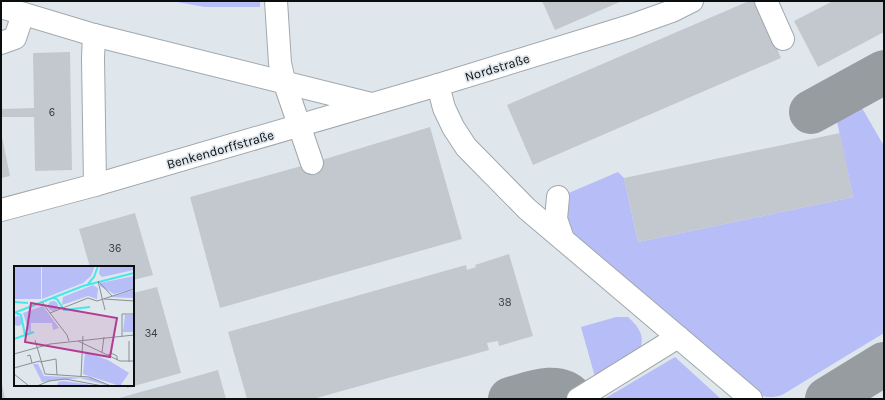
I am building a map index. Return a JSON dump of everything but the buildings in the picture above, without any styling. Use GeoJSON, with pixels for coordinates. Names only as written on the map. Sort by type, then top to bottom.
{"type":"FeatureCollection","features":[{"type":"Feature","properties":{"kind":"street"},"geometry":{"type":"LineString","coordinates":[[276,1],[280,63],[284,81],[312,163]]}},
{"type":"Feature","properties":{"kind":"street","name":"Nordstraße"},"geometry":{"type":"LineString","coordinates":[[299,126],[630,26],[672,11],[692,1]]}},
{"type":"Feature","properties":{"kind":"street"},"geometry":{"type":"LineString","coordinates":[[766,1],[784,39]]}},
{"type":"Feature","properties":{"kind":"street"},"geometry":{"type":"LineString","coordinates":[[1,7],[94,35],[372,104]]}},
{"type":"Feature","properties":{"kind":"street"},"geometry":{"type":"LineString","coordinates":[[1,43],[15,38],[23,14]]}},
{"type":"Feature","properties":{"kind":"street"},"geometry":{"type":"LineString","coordinates":[[94,35],[95,185]]}},
{"type":"Feature","properties":{"kind":"street"},"geometry":{"type":"LineString","coordinates":[[438,85],[444,108],[453,127],[466,147],[538,218],[751,399]]}},
{"type":"Feature","properties":{"kind":"street","name":"Benkendorffstraße"},"geometry":{"type":"LineString","coordinates":[[1,210],[95,185],[299,126]]}},
{"type":"Feature","properties":{"kind":"street"},"geometry":{"type":"LineString","coordinates":[[558,198],[556,219],[563,239]]}},
{"type":"Feature","properties":{"kind":"street"},"geometry":{"type":"LineString","coordinates":[[578,399],[678,337]]}},
{"type":"Feature","properties":{"kind":"shaded area"},"geometry":{"type":"Polygon","coordinates":[[[171,1],[260,1],[260,7],[205,7],[171,1]]]}},
{"type":"Feature","properties":{"kind":"shaded area"},"geometry":{"type":"Polygon","coordinates":[[[848,105],[862,108],[884,146],[884,333],[782,395],[767,397],[746,388],[566,236],[564,195],[618,172],[624,178],[638,242],[853,197],[835,112],[848,105]]]}},
{"type":"Feature","properties":{"kind":"shaded area"},"geometry":{"type":"Polygon","coordinates":[[[616,317],[628,317],[638,328],[642,341],[641,346],[639,351],[595,377],[581,327],[616,317]]]}},
{"type":"Feature","properties":{"kind":"shaded area"},"geometry":{"type":"Polygon","coordinates":[[[675,357],[721,399],[604,399],[675,357]]]}},
{"type":"Feature","properties":{"kind":"taxiway"},"geometry":{"type":"LineString","coordinates":[[811,112],[884,72]]}},
{"type":"Feature","properties":{"kind":"taxiway"},"geometry":{"type":"LineString","coordinates":[[827,399],[884,364]]}},
{"type":"Feature","properties":{"kind":"taxiway"},"geometry":{"type":"LineString","coordinates":[[510,399],[543,390],[560,391],[573,399]]}}]}
